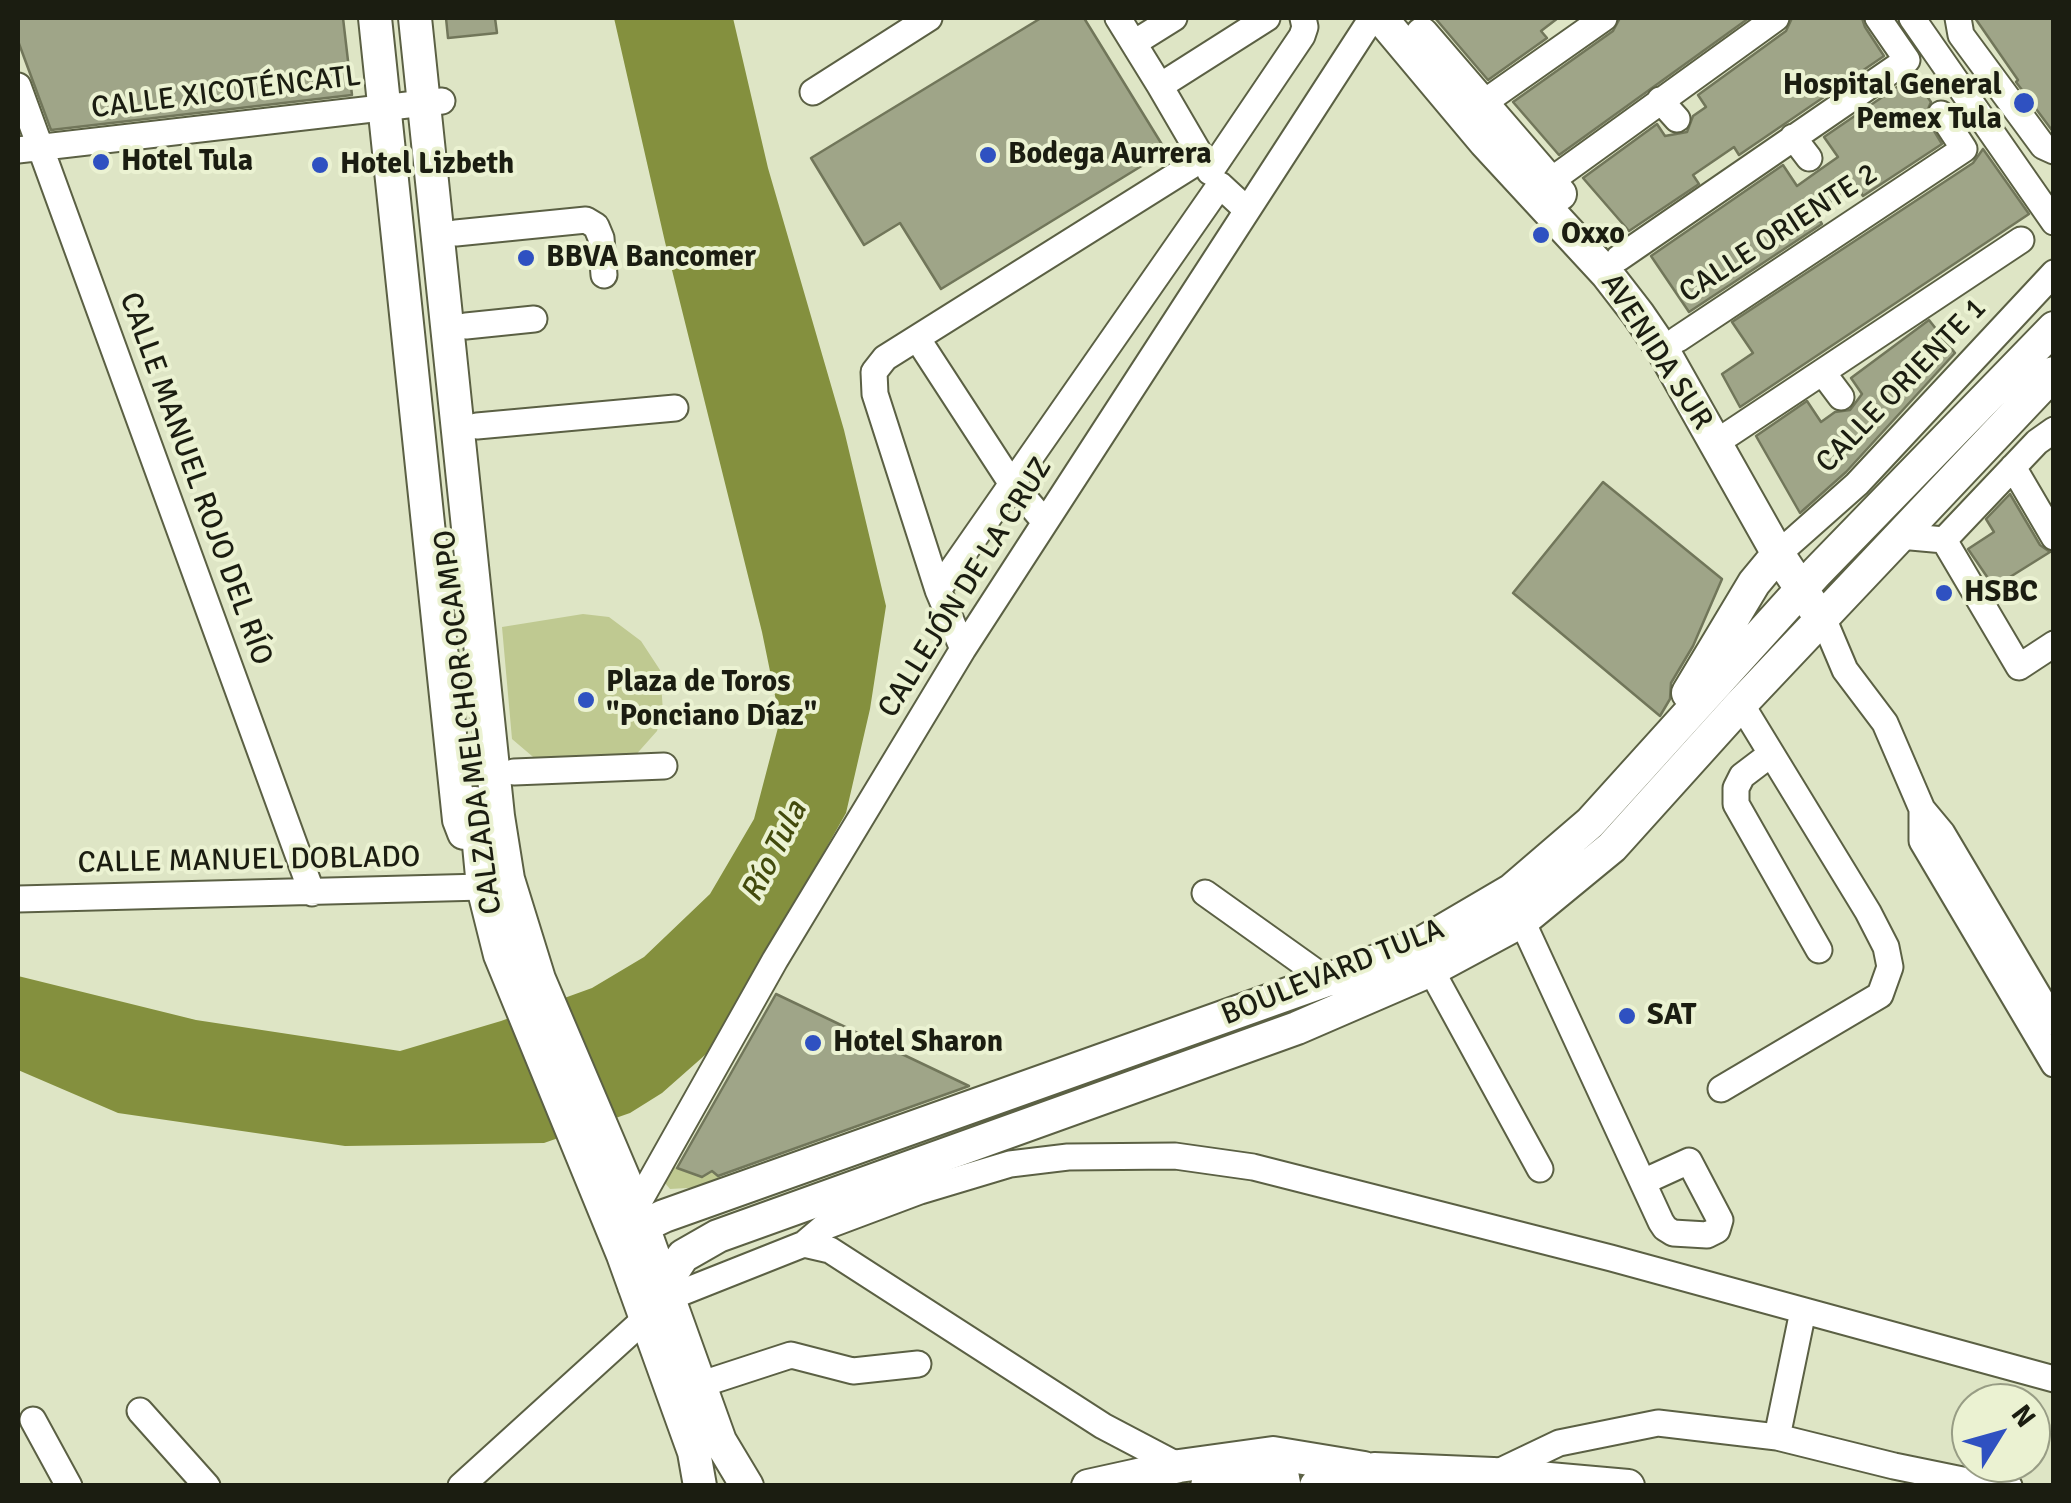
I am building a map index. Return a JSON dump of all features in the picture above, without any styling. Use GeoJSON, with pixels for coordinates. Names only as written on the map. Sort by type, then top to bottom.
{"type":"FeatureCollection","features":[{"type":"Feature","properties":{"kind":"main road"},"geometry":{"type":"LineString","coordinates":[[375,18],[420,110],[456,233],[518,813],[495,883]]}},
{"type":"Feature","properties":{"kind":"main road","name":"CALZADA MELCHOR OCAMPO"},"geometry":{"type":"LineString","coordinates":[[394,18],[420,110],[432,183],[477,620],[475,700]]}},
{"type":"Feature","properties":{"kind":"main road","name":"CALZADA MELCHOR OCAMPO"},"geometry":{"type":"LineString","coordinates":[[415,18],[420,110],[422,375],[475,700],[495,883],[504,918],[512,990],[641,1233],[653,1297],[700,1385],[707,1446]]}},
{"type":"Feature","properties":{"kind":"main road"},"geometry":{"type":"LineString","coordinates":[[420,110],[432,18]]}},
{"type":"Feature","properties":{"kind":"main road","name":"AVENIDA SUR"},"geometry":{"type":"LineString","coordinates":[[1388,24],[1550,182],[1653,298],[1729,434],[1785,547]]}},
{"type":"Feature","properties":{"kind":"main road","name":"AVENIDA SUR"},"geometry":{"type":"LineString","coordinates":[[1474,109],[1542,206],[1607,274],[1638,314],[1785,547],[1832,607]]}},
{"type":"Feature","properties":{"kind":"main road","name":"BOULEVARD TULA"},"geometry":{"type":"LineString","coordinates":[[2040,392],[1740,704],[1612,847],[1522,921],[1431,970],[1004,1150],[664,1254],[641,1233],[705,1201],[763,1184],[1420,944],[1512,890],[1590,823],[1809,581],[2054,328]]}},
{"type":"Feature","properties":{"kind":"main road"},"geometry":{"type":"LineString","coordinates":[[422,375],[442,657],[459,820],[495,883]]}},
{"type":"Feature","properties":{"kind":"main road"},"geometry":{"type":"LineString","coordinates":[[1675,729],[1692,686],[1754,583],[1785,547]]}},
{"type":"Feature","properties":{"kind":"main road"},"geometry":{"type":"LineString","coordinates":[[477,620],[493,579]]}},
{"type":"Feature","properties":{"kind":"main road"},"geometry":{"type":"LineString","coordinates":[[442,657],[475,700],[508,720]]}},
{"type":"Feature","properties":{"kind":"main road","name":"CALZADA MELCHOR OCAMPO"},"geometry":{"type":"LineString","coordinates":[[596,1149],[707,1446]]}},
{"type":"Feature","properties":{"kind":"main road"},"geometry":{"type":"LineString","coordinates":[[653,1297],[671,1269],[695,1246]]}},
{"type":"Feature","properties":{"kind":"main road"},"geometry":{"type":"LineString","coordinates":[[700,1486],[707,1446]]}},
{"type":"Feature","properties":{"kind":"main road"},"geometry":{"type":"LineString","coordinates":[[707,1446],[711,1486]]}},
{"type":"Feature","properties":{"kind":"main road"},"geometry":{"type":"LineString","coordinates":[[707,1446],[728,1486]]}},
{"type":"Feature","properties":{"kind":"main road"},"geometry":{"type":"LineString","coordinates":[[707,1446],[746,1486]]}},
{"type":"Feature","properties":{"kind":"main road"},"geometry":{"type":"LineString","coordinates":[[1088,1486],[1178,1466],[1285,1475],[1374,1469]]}},
{"type":"Feature","properties":{"kind":"main road"},"geometry":{"type":"LineString","coordinates":[[1207,1486],[1285,1475],[1374,1469],[1628,1486]]}},
{"type":"Feature","properties":{"kind":"street"},"geometry":{"type":"LineString","coordinates":[[813,92],[929,18]]}},
{"type":"Feature","properties":{"kind":"street"},"geometry":{"type":"LineString","coordinates":[[1118,18],[1211,172],[1247,210]]}},
{"type":"Feature","properties":{"kind":"street"},"geometry":{"type":"LineString","coordinates":[[1134,44],[1174,18]]}},
{"type":"Feature","properties":{"kind":"street"},"geometry":{"type":"LineString","coordinates":[[1160,86],[1267,18]]}},
{"type":"Feature","properties":{"kind":"street"},"geometry":{"type":"LineString","coordinates":[[938,590],[1302,36],[1303,18]]}},
{"type":"Feature","properties":{"kind":"street"},"geometry":{"type":"LineString","coordinates":[[1550,182],[1669,109],[1776,18]]}},
{"type":"Feature","properties":{"kind":"street"},"geometry":{"type":"LineString","coordinates":[[1619,258],[1709,179],[1793,137],[1907,60],[1878,18]]}},
{"type":"Feature","properties":{"kind":"street"},"geometry":{"type":"LineString","coordinates":[[1912,18],[2054,222]]}},
{"type":"Feature","properties":{"kind":"street"},"geometry":{"type":"LineString","coordinates":[[1958,18],[1961,35],[2043,146],[2054,150]]}},
{"type":"Feature","properties":{"kind":"street"},"geometry":{"type":"LineString","coordinates":[[1474,109],[1590,21]]}},
{"type":"Feature","properties":{"kind":"street","name":"CALLEJÓN DE LA CRUZ"},"geometry":{"type":"LineString","coordinates":[[641,1233],[775,960],[963,649],[1247,210],[1388,24]]}},
{"type":"Feature","properties":{"kind":"street","name":"CALLE MANUEL ROJO DEL RÍO"},"geometry":{"type":"LineString","coordinates":[[18,86],[28,149],[312,893]]}},
{"type":"Feature","properties":{"kind":"street","name":"CALLE XICOTÉNCATL"},"geometry":{"type":"LineString","coordinates":[[28,149],[420,110]]}},
{"type":"Feature","properties":{"kind":"street","name":"CALLE ORIENTE 2"},"geometry":{"type":"LineString","coordinates":[[1678,339],[1851,216],[1964,149],[1941,114]]}},
{"type":"Feature","properties":{"kind":"street"},"geometry":{"type":"LineString","coordinates":[[1793,137],[1809,158]]}},
{"type":"Feature","properties":{"kind":"street"},"geometry":{"type":"LineString","coordinates":[[963,649],[938,590],[875,394],[874,372],[885,358],[917,338],[1211,172]]}},
{"type":"Feature","properties":{"kind":"street"},"geometry":{"type":"LineString","coordinates":[[456,233],[586,220],[596,226],[601,238],[604,275]]}},
{"type":"Feature","properties":{"kind":"street","name":"CALLE ORIENTE 1"},"geometry":{"type":"LineString","coordinates":[[1729,434],[2021,240]]}},
{"type":"Feature","properties":{"kind":"street","name":"CALLE ORIENTE 1"},"geometry":{"type":"LineString","coordinates":[[1785,547],[1857,484],[2054,273]]}},
{"type":"Feature","properties":{"kind":"street"},"geometry":{"type":"LineString","coordinates":[[466,326],[534,319]]}},
{"type":"Feature","properties":{"kind":"street"},"geometry":{"type":"LineString","coordinates":[[917,338],[1010,482],[1045,522]]}},
{"type":"Feature","properties":{"kind":"street"},"geometry":{"type":"LineString","coordinates":[[1823,372],[1841,397]]}},
{"type":"Feature","properties":{"kind":"street"},"geometry":{"type":"LineString","coordinates":[[1944,540],[2045,436],[2040,392]]}},
{"type":"Feature","properties":{"kind":"street"},"geometry":{"type":"LineString","coordinates":[[477,426],[675,408]]}},
{"type":"Feature","properties":{"kind":"street"},"geometry":{"type":"LineString","coordinates":[[2013,467],[2054,537]]}},
{"type":"Feature","properties":{"kind":"street"},"geometry":{"type":"LineString","coordinates":[[1900,536],[1944,540]]}},
{"type":"Feature","properties":{"kind":"street"},"geometry":{"type":"LineString","coordinates":[[1944,540],[2019,667],[2054,644]]}},
{"type":"Feature","properties":{"kind":"street"},"geometry":{"type":"LineString","coordinates":[[1832,607],[1844,670],[1885,723],[1922,809],[1942,833],[2054,1022]]}},
{"type":"Feature","properties":{"kind":"street"},"geometry":{"type":"LineString","coordinates":[[1721,1089],[1880,995],[1890,968],[1886,947],[1868,912],[1740,704]]}},
{"type":"Feature","properties":{"kind":"street"},"geometry":{"type":"LineString","coordinates":[[1771,754],[1742,776],[1736,788],[1736,804],[1819,950]]}},
{"type":"Feature","properties":{"kind":"street"},"geometry":{"type":"LineString","coordinates":[[514,772],[664,766]]}},
{"type":"Feature","properties":{"kind":"street"},"geometry":{"type":"LineString","coordinates":[[1922,809],[1922,841],[2054,1064]]}},
{"type":"Feature","properties":{"kind":"street","name":"CALLE MANUEL DOBLADO"},"geometry":{"type":"LineString","coordinates":[[18,900],[312,893],[495,883]]}},
{"type":"Feature","properties":{"kind":"street"},"geometry":{"type":"LineString","coordinates":[[1206,893],[1327,980]]}},
{"type":"Feature","properties":{"kind":"street"},"geometry":{"type":"LineString","coordinates":[[1522,921],[1643,1182],[1665,1228],[1674,1233],[1708,1236],[1716,1230],[1720,1220],[1699,1156],[1643,1182]]}},
{"type":"Feature","properties":{"kind":"street"},"geometry":{"type":"LineString","coordinates":[[1431,970],[1540,1169]]}},
{"type":"Feature","properties":{"kind":"street"},"geometry":{"type":"LineString","coordinates":[[461,1486],[653,1297],[804,1244],[824,1227],[920,1190],[1004,1150],[1068,1157],[1175,1156],[1252,1167],[1391,1200],[2054,1379]]}},
{"type":"Feature","properties":{"kind":"street"},"geometry":{"type":"LineString","coordinates":[[804,1244],[830,1250],[1103,1426],[1178,1466]]}},
{"type":"Feature","properties":{"kind":"street"},"geometry":{"type":"LineString","coordinates":[[1777,1437],[1803,1311]]}},
{"type":"Feature","properties":{"kind":"street"},"geometry":{"type":"LineString","coordinates":[[700,1385],[792,1355],[853,1371],[918,1364]]}},
{"type":"Feature","properties":{"kind":"street"},"geometry":{"type":"LineString","coordinates":[[140,1411],[207,1486]]}},
{"type":"Feature","properties":{"kind":"street"},"geometry":{"type":"LineString","coordinates":[[33,1420],[70,1486]]}},
{"type":"Feature","properties":{"kind":"street"},"geometry":{"type":"LineString","coordinates":[[1493,1474],[1559,1443],[1658,1423],[1777,1437],[1894,1466],[2009,1486]]}},
{"type":"Feature","properties":{"kind":"shaded area","name":"Plaza de Toros \"Ponciano Díaz\""},"geometry":{"type":"Polygon","coordinates":[[[583,614],[609,617],[641,641],[660,670],[663,711],[657,731],[633,758],[539,762],[512,739],[502,627],[583,614]]]}},
{"type":"Feature","properties":{"kind":"shaded area"},"geometry":{"type":"Polygon","coordinates":[[[674,1167],[702,1177],[711,1171],[723,1179],[704,1187],[670,1189],[665,1183],[674,1167]]]}},
{"type":"Feature","properties":{"kind":"water","name":"Río Tula"},"geometry":{"type":"Polygon","coordinates":[[[614,18],[733,18],[768,168],[844,430],[886,606],[870,709],[846,813],[713,1048],[662,1093],[630,1113],[544,1143],[345,1146],[118,1113],[18,1070],[18,976],[196,1020],[400,1051],[501,1021],[592,988],[644,957],[710,894],[754,819],[780,720],[614,18]]]}},
{"type":"Feature","properties":{"kind":"building"},"geometry":{"type":"Polygon","coordinates":[[[18,18],[343,18],[352,95],[51,130],[18,41],[18,18]]]}},
{"type":"Feature","properties":{"kind":"building"},"geometry":{"type":"Polygon","coordinates":[[[446,18],[495,18],[497,33],[448,38],[446,18]]]}},
{"type":"Feature","properties":{"kind":"building","name":"Bodega Aurrera"},"geometry":{"type":"Polygon","coordinates":[[[1041,18],[1084,18],[1166,151],[941,289],[900,223],[864,245],[811,158],[1041,18]]]}},
{"type":"Feature","properties":{"kind":"building"},"geometry":{"type":"Polygon","coordinates":[[[1435,18],[1558,18],[1541,31],[1547,38],[1488,80],[1435,18]]]}},
{"type":"Feature","properties":{"kind":"building"},"geometry":{"type":"Polygon","coordinates":[[[1620,18],[1749,18],[1559,155],[1513,102],[1613,31],[1620,18]]]}},
{"type":"Feature","properties":{"kind":"building"},"geometry":{"type":"Polygon","coordinates":[[[1792,18],[1862,18],[1884,56],[1739,155],[1734,147],[1693,175],[1699,184],[1629,231],[1583,178],[1657,124],[1665,136],[1687,132],[1693,116],[1706,107],[1698,95],[1786,31],[1792,18]]]}},
{"type":"Feature","properties":{"kind":"building","name":"Hospital General Pemex Tula"},"geometry":{"type":"Polygon","coordinates":[[[1975,18],[2054,18],[2054,133],[2016,82],[1975,18]]]}},
{"type":"Feature","properties":{"kind":"building"},"geometry":{"type":"Polygon","coordinates":[[[1913,76],[1931,102],[1925,116],[1942,144],[1863,196],[1855,184],[1815,213],[1822,224],[1689,312],[1651,256],[1783,165],[1797,186],[1838,157],[1824,137],[1913,76]]]}},
{"type":"Feature","properties":{"kind":"building"},"geometry":{"type":"Polygon","coordinates":[[[1983,149],[2029,214],[1740,407],[1722,374],[1753,353],[1732,322],[1973,163],[1983,149]]]}},
{"type":"Feature","properties":{"kind":"building"},"geometry":{"type":"Polygon","coordinates":[[[1929,320],[1955,353],[1846,472],[1800,513],[1756,436],[1807,401],[1821,422],[1835,412],[1850,410],[1862,394],[1851,378],[1929,320]]]}},
{"type":"Feature","properties":{"kind":"building"},"geometry":{"type":"Polygon","coordinates":[[[1603,482],[1722,579],[1693,646],[1671,683],[1670,699],[1660,716],[1513,593],[1603,482]]]}},
{"type":"Feature","properties":{"kind":"building"},"geometry":{"type":"Polygon","coordinates":[[[2010,494],[2040,545],[2050,552],[1994,587],[1968,549],[1994,532],[1986,519],[2010,494]]]}},
{"type":"Feature","properties":{"kind":"building","name":"Hotel Sharon"},"geometry":{"type":"Polygon","coordinates":[[[776,994],[969,1086],[718,1176],[712,1171],[702,1177],[677,1168],[776,994]]]}},
{"type":"Feature","properties":{"kind":"place","name":"Hospital General Pemex Tula"},"geometry":{"type":"Point","coordinates":[2024,103]}},
{"type":"Feature","properties":{"kind":"place","name":"Bodega Aurrera"},"geometry":{"type":"Point","coordinates":[988,155]}},
{"type":"Feature","properties":{"kind":"place","name":"Hotel Tula"},"geometry":{"type":"Point","coordinates":[101,162]}},
{"type":"Feature","properties":{"kind":"place","name":"Hotel Lizbeth"},"geometry":{"type":"Point","coordinates":[320,165]}},
{"type":"Feature","properties":{"kind":"place","name":"Oxxo"},"geometry":{"type":"Point","coordinates":[1541,235]}},
{"type":"Feature","properties":{"kind":"place","name":"BBVA Bancomer"},"geometry":{"type":"Point","coordinates":[526,258]}},
{"type":"Feature","properties":{"kind":"place","name":"HSBC"},"geometry":{"type":"Point","coordinates":[1944,593]}},
{"type":"Feature","properties":{"kind":"place","name":"Plaza de Toros \"Ponciano Díaz\""},"geometry":{"type":"Point","coordinates":[586,700]}},
{"type":"Feature","properties":{"kind":"place","name":"SAT"},"geometry":{"type":"Point","coordinates":[1627,1016]}},
{"type":"Feature","properties":{"kind":"place","name":"Hotel Sharon"},"geometry":{"type":"Point","coordinates":[813,1043]}}]}
